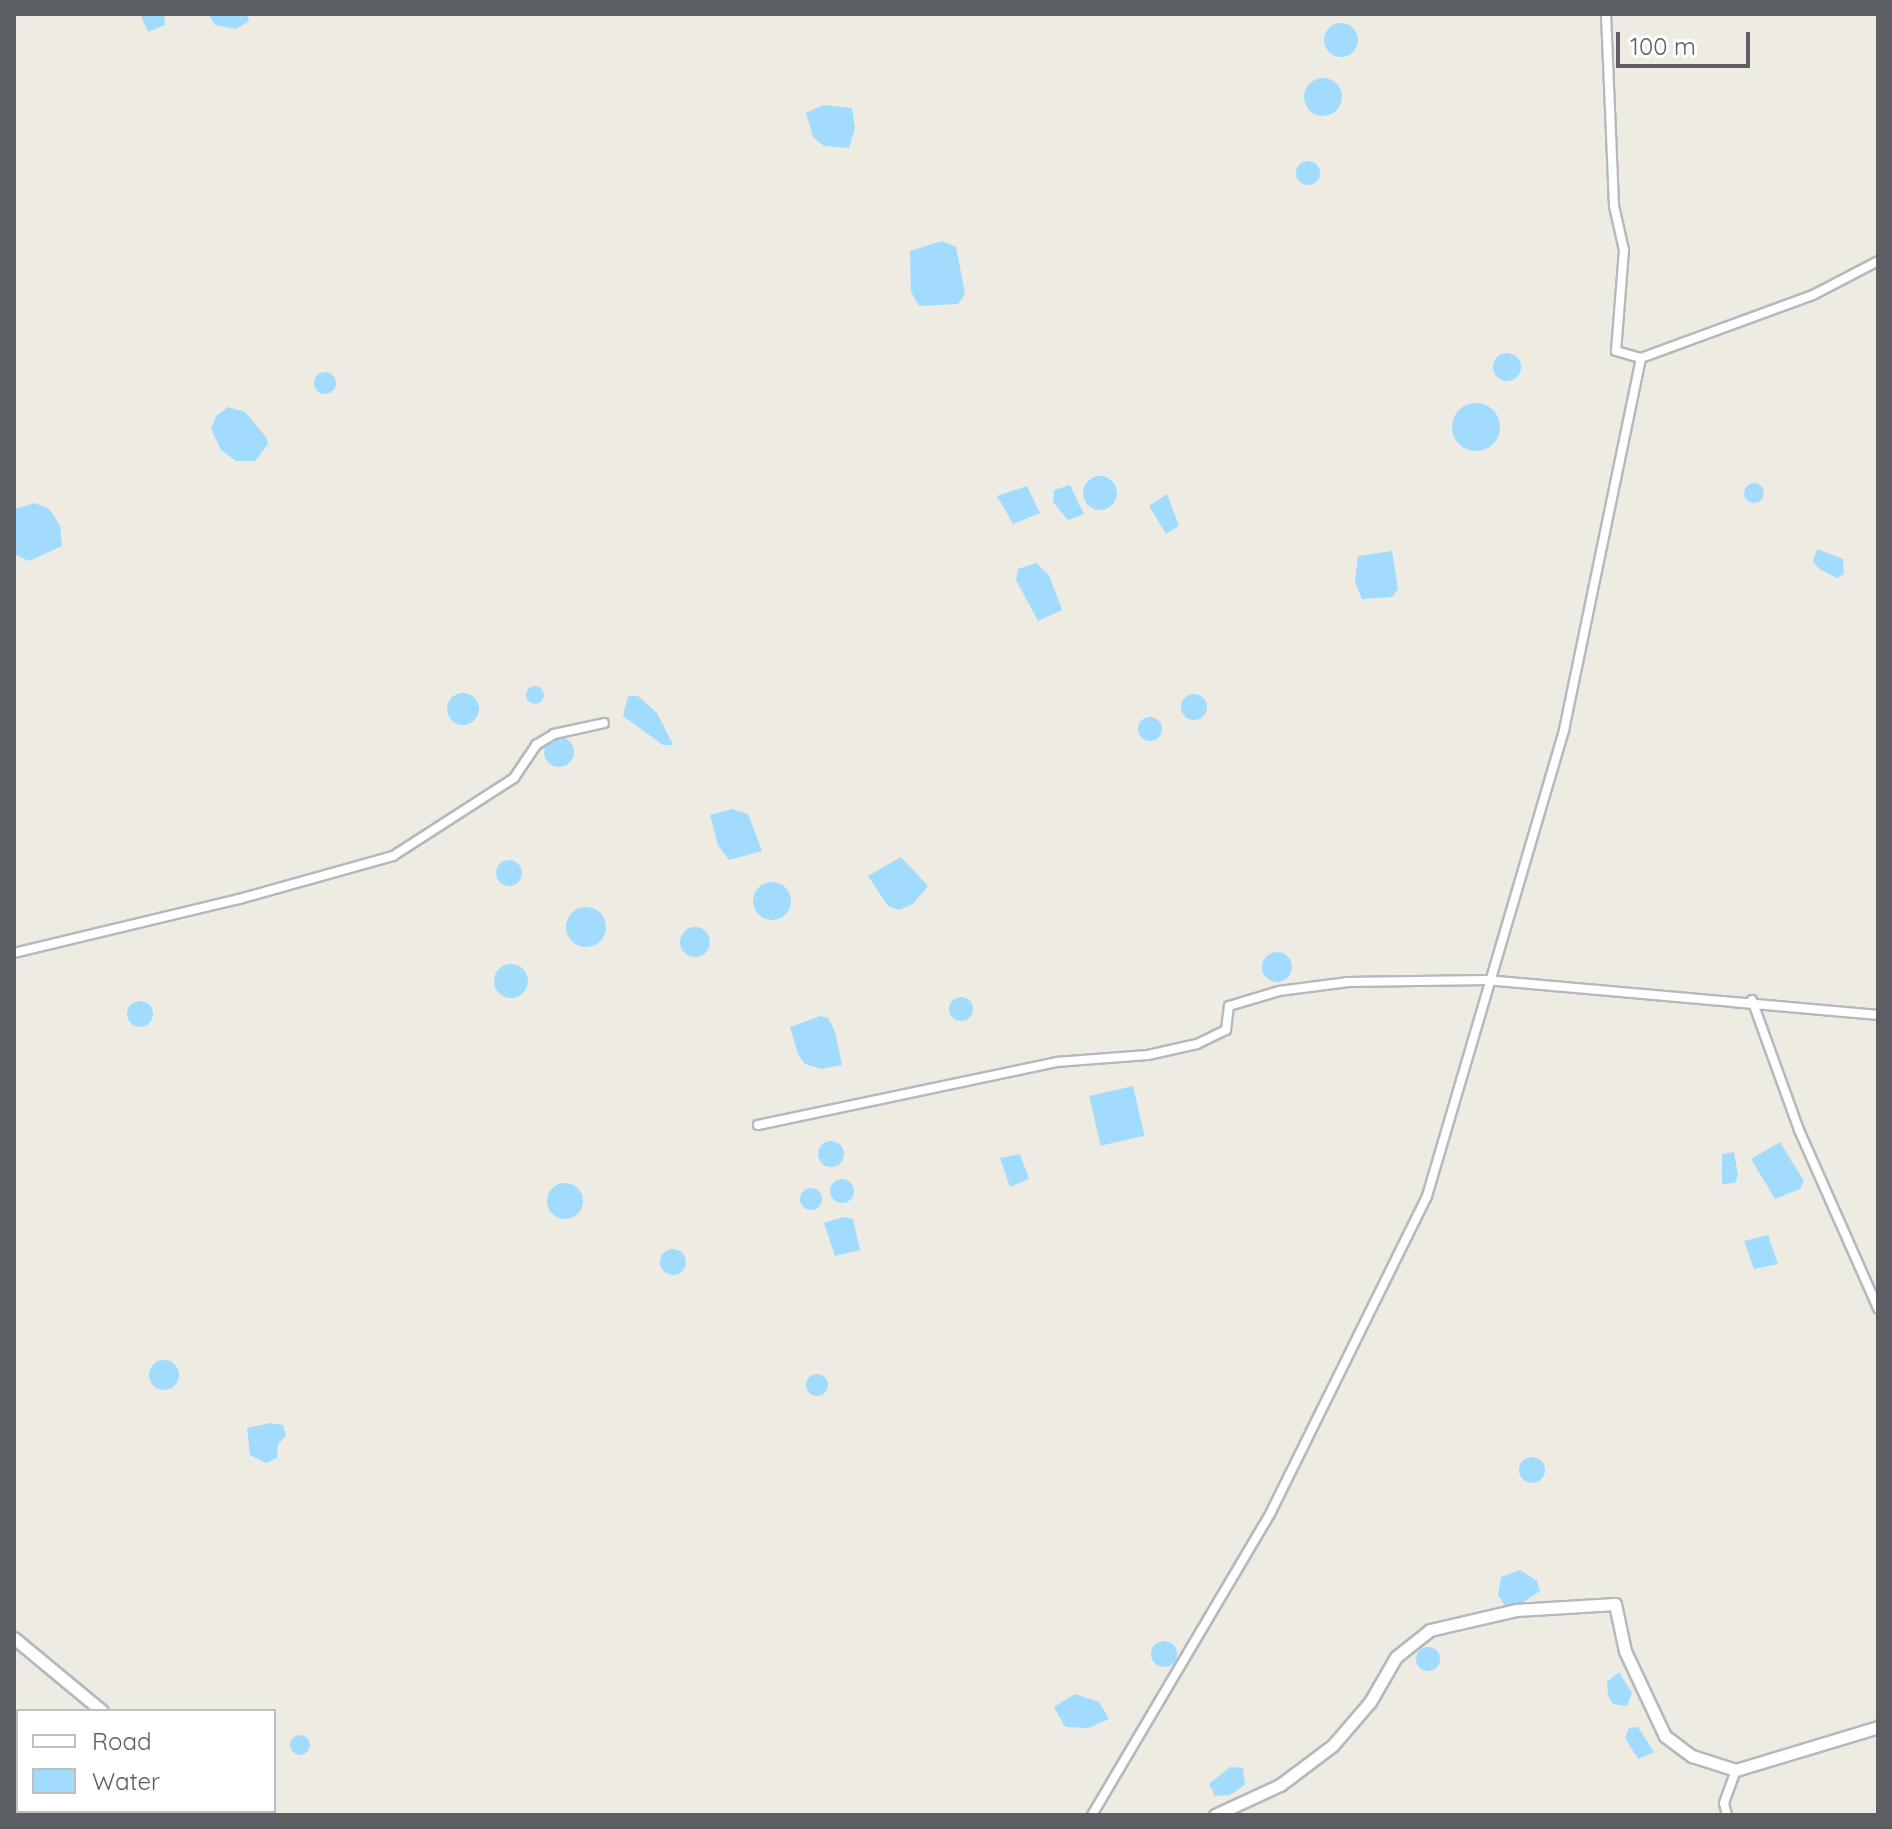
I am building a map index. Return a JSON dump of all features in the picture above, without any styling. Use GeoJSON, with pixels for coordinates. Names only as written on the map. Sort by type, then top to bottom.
{"type":"FeatureCollection","features":[{"type":"Feature","properties":{"kind":"main road"},"geometry":{"type":"LineString","coordinates":[[1215,1815],[1280,1785],[1333,1745],[1370,1702],[1396,1657],[1430,1630],[1516,1610],[1615,1604],[1625,1651],[1665,1736],[1692,1756],[1736,1770],[1878,1727]]}},
{"type":"Feature","properties":{"kind":"main road"},"geometry":{"type":"LineString","coordinates":[[14,1638],[100,1709]]}},
{"type":"Feature","properties":{"kind":"street"},"geometry":{"type":"LineString","coordinates":[[1606,14],[1614,206],[1624,250],[1616,351],[1641,358],[1813,295],[1878,261]]}},
{"type":"Feature","properties":{"kind":"street"},"geometry":{"type":"LineString","coordinates":[[1092,1815],[1271,1512],[1427,1196],[1486,980],[1564,730],[1641,358]]}},
{"type":"Feature","properties":{"kind":"street"},"geometry":{"type":"LineString","coordinates":[[14,953],[393,856],[514,778],[536,745],[554,734],[604,723]]}},
{"type":"Feature","properties":{"kind":"street"},"geometry":{"type":"LineString","coordinates":[[758,1125],[1056,1062],[1148,1055],[1197,1044],[1226,1030],[1229,1006],[1279,991],[1417,978],[1486,980],[1654,998],[1752,1000],[1878,1015]]}},
{"type":"Feature","properties":{"kind":"street"},"geometry":{"type":"LineString","coordinates":[[1752,1000],[1799,1130],[1878,1308]]}},
{"type":"Feature","properties":{"kind":"street"},"geometry":{"type":"LineString","coordinates":[[1727,1815],[1724,1803],[1736,1770]]}},
{"type":"Feature","properties":{"kind":"water"},"geometry":{"type":"Polygon","coordinates":[[[140,14],[164,14],[165,25],[148,32],[140,14]]]}},
{"type":"Feature","properties":{"kind":"water"},"geometry":{"type":"Polygon","coordinates":[[[208,14],[247,14],[249,21],[236,29],[215,25],[208,14]]]}},
{"type":"Feature","properties":{"kind":"water"},"geometry":{"type":"Polygon","coordinates":[[[1341,23],[1353,28],[1358,40],[1353,52],[1341,57],[1329,52],[1324,40],[1329,28],[1341,23]]]}},
{"type":"Feature","properties":{"kind":"water"},"geometry":{"type":"Polygon","coordinates":[[[1323,78],[1336,84],[1342,97],[1336,110],[1323,116],[1310,110],[1304,97],[1310,84],[1323,78]]]}},
{"type":"Feature","properties":{"kind":"water"},"geometry":{"type":"Polygon","coordinates":[[[823,105],[852,108],[855,128],[849,148],[824,146],[813,137],[806,113],[823,105]]]}},
{"type":"Feature","properties":{"kind":"water"},"geometry":{"type":"Polygon","coordinates":[[[1308,161],[1316,165],[1320,173],[1316,181],[1308,185],[1300,181],[1296,173],[1300,165],[1308,161]]]}},
{"type":"Feature","properties":{"kind":"water"},"geometry":{"type":"Polygon","coordinates":[[[942,241],[956,247],[965,294],[958,304],[919,306],[911,292],[910,251],[942,241]]]}},
{"type":"Feature","properties":{"kind":"water"},"geometry":{"type":"Polygon","coordinates":[[[1507,353],[1517,357],[1521,367],[1517,377],[1507,381],[1497,377],[1493,367],[1497,357],[1507,353]]]}},
{"type":"Feature","properties":{"kind":"water"},"geometry":{"type":"Polygon","coordinates":[[[321,372],[329,372],[336,383],[329,394],[321,394],[314,387],[314,379],[321,372]]]}},
{"type":"Feature","properties":{"kind":"water"},"geometry":{"type":"Polygon","coordinates":[[[1476,403],[1493,410],[1500,427],[1493,444],[1476,451],[1459,444],[1452,427],[1459,410],[1476,403]]]}},
{"type":"Feature","properties":{"kind":"water"},"geometry":{"type":"Polygon","coordinates":[[[228,407],[245,412],[266,437],[268,444],[255,461],[236,461],[221,450],[211,429],[216,416],[228,407]]]}},
{"type":"Feature","properties":{"kind":"water"},"geometry":{"type":"Polygon","coordinates":[[[1100,476],[1112,481],[1117,493],[1112,505],[1100,510],[1088,505],[1083,493],[1088,481],[1100,476]]]}},
{"type":"Feature","properties":{"kind":"water"},"geometry":{"type":"Polygon","coordinates":[[[1754,483],[1761,486],[1764,493],[1761,500],[1754,503],[1747,500],[1744,493],[1747,486],[1754,483]]]}},
{"type":"Feature","properties":{"kind":"water"},"geometry":{"type":"Polygon","coordinates":[[[1070,485],[1084,514],[1068,520],[1053,502],[1054,490],[1070,485]]]}},
{"type":"Feature","properties":{"kind":"water"},"geometry":{"type":"Polygon","coordinates":[[[1027,486],[1040,513],[1013,524],[997,496],[1027,486]]]}},
{"type":"Feature","properties":{"kind":"water"},"geometry":{"type":"Polygon","coordinates":[[[1167,494],[1179,526],[1166,534],[1149,506],[1167,494]]]}},
{"type":"Feature","properties":{"kind":"water"},"geometry":{"type":"Polygon","coordinates":[[[35,503],[49,509],[60,525],[62,546],[29,561],[14,554],[14,509],[35,503]]]}},
{"type":"Feature","properties":{"kind":"water"},"geometry":{"type":"Polygon","coordinates":[[[1817,549],[1843,559],[1844,574],[1837,578],[1819,569],[1813,561],[1817,549]]]}},
{"type":"Feature","properties":{"kind":"water"},"geometry":{"type":"Polygon","coordinates":[[[1392,551],[1398,589],[1392,597],[1362,599],[1355,582],[1358,556],[1392,551]]]}},
{"type":"Feature","properties":{"kind":"water"},"geometry":{"type":"Polygon","coordinates":[[[1036,563],[1049,575],[1062,610],[1038,621],[1016,580],[1018,569],[1036,563]]]}},
{"type":"Feature","properties":{"kind":"water"},"geometry":{"type":"Polygon","coordinates":[[[531,686],[539,686],[544,695],[542,702],[531,704],[526,699],[526,691],[531,686]]]}},
{"type":"Feature","properties":{"kind":"water"},"geometry":{"type":"Polygon","coordinates":[[[463,693],[474,698],[479,709],[474,720],[463,725],[452,720],[447,709],[452,698],[463,693]]]}},
{"type":"Feature","properties":{"kind":"water"},"geometry":{"type":"Polygon","coordinates":[[[1194,694],[1203,698],[1207,707],[1203,716],[1194,720],[1185,716],[1181,707],[1185,698],[1194,694]]]}},
{"type":"Feature","properties":{"kind":"water"},"geometry":{"type":"Polygon","coordinates":[[[628,696],[638,696],[657,713],[673,745],[663,745],[623,716],[628,696]]]}},
{"type":"Feature","properties":{"kind":"water"},"geometry":{"type":"Polygon","coordinates":[[[1150,717],[1158,721],[1162,729],[1158,737],[1150,741],[1142,737],[1138,729],[1142,721],[1150,717]]]}},
{"type":"Feature","properties":{"kind":"water"},"geometry":{"type":"Polygon","coordinates":[[[559,737],[565,738],[573,746],[573,758],[565,766],[559,767],[553,766],[545,758],[544,752],[545,746],[553,738],[559,737]]]}},
{"type":"Feature","properties":{"kind":"water"},"geometry":{"type":"Polygon","coordinates":[[[732,809],[748,814],[762,851],[729,860],[718,845],[710,815],[732,809]]]}},
{"type":"Feature","properties":{"kind":"water"},"geometry":{"type":"Polygon","coordinates":[[[901,857],[928,886],[913,904],[899,910],[888,906],[868,876],[901,857]]]}},
{"type":"Feature","properties":{"kind":"water"},"geometry":{"type":"Polygon","coordinates":[[[509,860],[518,864],[522,873],[518,882],[509,886],[500,882],[496,873],[500,864],[509,860]]]}},
{"type":"Feature","properties":{"kind":"water"},"geometry":{"type":"Polygon","coordinates":[[[772,882],[785,888],[791,901],[785,914],[772,920],[759,914],[753,901],[759,888],[772,882]]]}},
{"type":"Feature","properties":{"kind":"water"},"geometry":{"type":"Polygon","coordinates":[[[586,907],[600,913],[606,927],[600,941],[586,947],[572,941],[566,927],[572,913],[586,907]]]}},
{"type":"Feature","properties":{"kind":"water"},"geometry":{"type":"Polygon","coordinates":[[[695,927],[706,931],[710,942],[706,953],[695,957],[684,953],[680,942],[684,931],[695,927]]]}},
{"type":"Feature","properties":{"kind":"water"},"geometry":{"type":"Polygon","coordinates":[[[1277,952],[1288,956],[1292,967],[1288,978],[1277,982],[1266,978],[1262,967],[1266,956],[1277,952]]]}},
{"type":"Feature","properties":{"kind":"water"},"geometry":{"type":"Polygon","coordinates":[[[511,964],[523,969],[528,981],[523,993],[511,998],[499,993],[494,981],[499,969],[511,964]]]}},
{"type":"Feature","properties":{"kind":"water"},"geometry":{"type":"Polygon","coordinates":[[[961,997],[970,1000],[973,1009],[970,1018],[961,1021],[952,1018],[949,1009],[952,1000],[961,997]]]}},
{"type":"Feature","properties":{"kind":"water"},"geometry":{"type":"Polygon","coordinates":[[[140,1001],[149,1005],[153,1014],[149,1023],[140,1027],[131,1023],[127,1014],[131,1005],[140,1001]]]}},
{"type":"Feature","properties":{"kind":"water"},"geometry":{"type":"Polygon","coordinates":[[[820,1016],[828,1018],[835,1032],[842,1065],[821,1069],[805,1064],[798,1054],[790,1027],[820,1016]]]}},
{"type":"Feature","properties":{"kind":"water"},"geometry":{"type":"Polygon","coordinates":[[[1133,1086],[1144,1136],[1101,1146],[1089,1096],[1133,1086]]]}},
{"type":"Feature","properties":{"kind":"water"},"geometry":{"type":"Polygon","coordinates":[[[831,1141],[840,1145],[844,1154],[840,1163],[831,1167],[822,1163],[818,1154],[822,1145],[831,1141]]]}},
{"type":"Feature","properties":{"kind":"water"},"geometry":{"type":"Polygon","coordinates":[[[1780,1142],[1804,1181],[1800,1189],[1775,1199],[1751,1159],[1780,1142]]]}},
{"type":"Feature","properties":{"kind":"water"},"geometry":{"type":"Polygon","coordinates":[[[1734,1152],[1738,1175],[1735,1183],[1722,1184],[1722,1154],[1734,1152]]]}},
{"type":"Feature","properties":{"kind":"water"},"geometry":{"type":"Polygon","coordinates":[[[1020,1154],[1029,1179],[1010,1187],[1000,1158],[1020,1154]]]}},
{"type":"Feature","properties":{"kind":"water"},"geometry":{"type":"Polygon","coordinates":[[[842,1179],[853,1186],[854,1191],[847,1202],[842,1203],[831,1196],[830,1191],[837,1180],[842,1179]]]}},
{"type":"Feature","properties":{"kind":"water"},"geometry":{"type":"Polygon","coordinates":[[[565,1183],[578,1188],[583,1201],[578,1214],[565,1219],[552,1214],[547,1201],[552,1188],[565,1183]]]}},
{"type":"Feature","properties":{"kind":"water"},"geometry":{"type":"Polygon","coordinates":[[[811,1188],[819,1191],[822,1199],[819,1207],[811,1210],[803,1207],[800,1199],[803,1191],[811,1188]]]}},
{"type":"Feature","properties":{"kind":"water"},"geometry":{"type":"Polygon","coordinates":[[[843,1217],[853,1219],[860,1250],[835,1256],[824,1223],[843,1217]]]}},
{"type":"Feature","properties":{"kind":"water"},"geometry":{"type":"Polygon","coordinates":[[[1768,1235],[1778,1264],[1754,1269],[1744,1241],[1768,1235]]]}},
{"type":"Feature","properties":{"kind":"water"},"geometry":{"type":"Polygon","coordinates":[[[673,1249],[682,1253],[686,1262],[682,1271],[673,1275],[664,1271],[660,1262],[664,1253],[673,1249]]]}},
{"type":"Feature","properties":{"kind":"water"},"geometry":{"type":"Polygon","coordinates":[[[164,1360],[170,1361],[178,1369],[178,1381],[170,1389],[164,1390],[158,1389],[150,1381],[149,1375],[150,1369],[158,1361],[164,1360]]]}},
{"type":"Feature","properties":{"kind":"water"},"geometry":{"type":"Polygon","coordinates":[[[817,1374],[825,1377],[828,1385],[825,1393],[817,1396],[809,1393],[806,1385],[809,1377],[817,1374]]]}},
{"type":"Feature","properties":{"kind":"water"},"geometry":{"type":"Polygon","coordinates":[[[270,1423],[283,1425],[286,1436],[278,1444],[277,1458],[266,1463],[250,1455],[247,1428],[270,1423]]]}},
{"type":"Feature","properties":{"kind":"water"},"geometry":{"type":"Polygon","coordinates":[[[1532,1457],[1541,1461],[1545,1470],[1541,1479],[1532,1483],[1523,1479],[1519,1470],[1523,1461],[1532,1457]]]}},
{"type":"Feature","properties":{"kind":"water"},"geometry":{"type":"Polygon","coordinates":[[[1520,1570],[1537,1581],[1540,1591],[1516,1607],[1505,1606],[1498,1595],[1501,1577],[1520,1570]]]}},
{"type":"Feature","properties":{"kind":"water"},"geometry":{"type":"Polygon","coordinates":[[[1164,1641],[1173,1645],[1177,1654],[1173,1663],[1164,1667],[1155,1663],[1151,1654],[1155,1645],[1164,1641]]]}},
{"type":"Feature","properties":{"kind":"water"},"geometry":{"type":"Polygon","coordinates":[[[1428,1647],[1437,1650],[1440,1659],[1437,1668],[1428,1671],[1419,1668],[1416,1659],[1419,1650],[1428,1647]]]}},
{"type":"Feature","properties":{"kind":"water"},"geometry":{"type":"Polygon","coordinates":[[[1619,1672],[1632,1693],[1627,1706],[1613,1704],[1608,1695],[1607,1682],[1619,1672]]]}},
{"type":"Feature","properties":{"kind":"water"},"geometry":{"type":"Polygon","coordinates":[[[1075,1694],[1099,1702],[1109,1719],[1088,1728],[1065,1727],[1054,1707],[1075,1694]]]}},
{"type":"Feature","properties":{"kind":"water"},"geometry":{"type":"Polygon","coordinates":[[[1638,1727],[1654,1752],[1638,1759],[1625,1738],[1629,1728],[1638,1727]]]}},
{"type":"Feature","properties":{"kind":"water"},"geometry":{"type":"Polygon","coordinates":[[[300,1735],[307,1738],[310,1745],[307,1752],[300,1755],[293,1752],[290,1745],[293,1738],[300,1735]]]}},
{"type":"Feature","properties":{"kind":"water"},"geometry":{"type":"Polygon","coordinates":[[[1230,1767],[1243,1768],[1245,1785],[1230,1795],[1215,1796],[1209,1784],[1230,1767]]]}}]}
